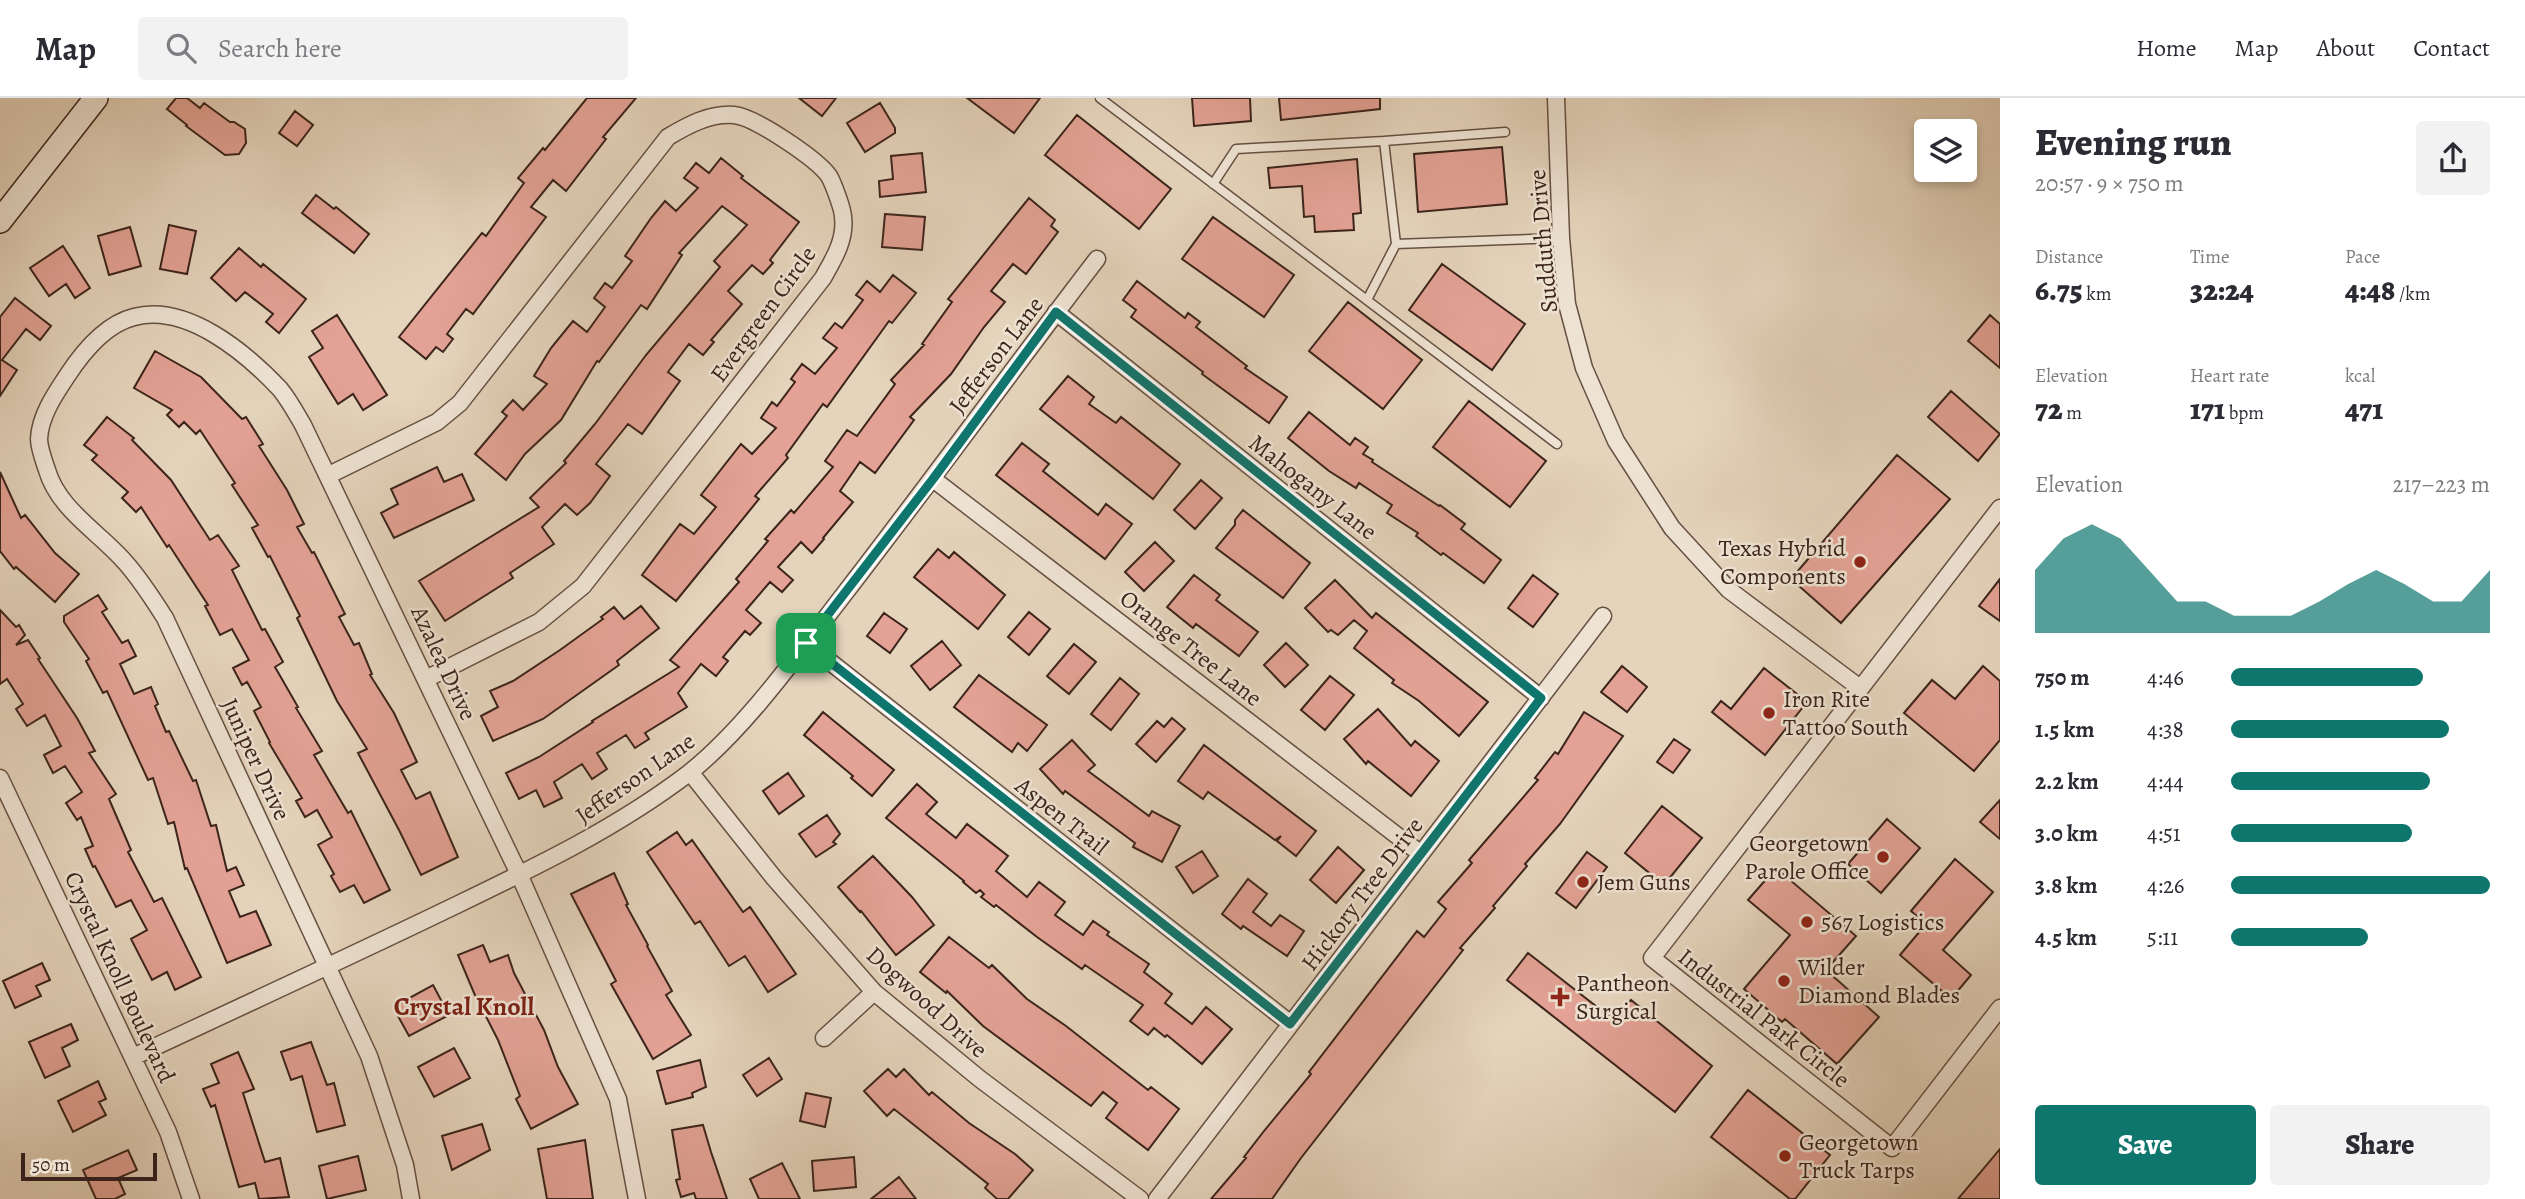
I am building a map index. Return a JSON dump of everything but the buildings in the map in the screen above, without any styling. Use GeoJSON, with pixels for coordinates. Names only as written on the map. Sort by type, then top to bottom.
{"type":"FeatureCollection","features":[{"type":"Feature","properties":{"kind":"street"},"geometry":{"type":"LineString","coordinates":[[0,221],[96,98]]}},
{"type":"Feature","properties":{"kind":"street","name":"Sudduth Drive"},"geometry":{"type":"LineString","coordinates":[[1556,98],[1561,238],[1567,304],[1584,368],[1616,441],[1672,527],[1729,590],[1860,688]]}},
{"type":"Feature","properties":{"kind":"street","name":"Evergreen Circle"},"geometry":{"type":"LineString","coordinates":[[329,475],[438,422],[460,402],[668,137],[691,123],[735,115],[757,122],[802,152],[828,176],[844,217],[840,247],[823,278],[583,586],[538,622],[426,680]]}},
{"type":"Feature","properties":{"kind":"street","name":"Jefferson Lane"},"geometry":{"type":"LineString","coordinates":[[133,1057],[328,967],[585,841],[636,810],[690,772],[733,732],[806,643],[933,479],[1097,259]]}},
{"type":"Feature","properties":{"kind":"street","name":"Mahogany Lane"},"geometry":{"type":"LineString","coordinates":[[1056,312],[1541,698]]}},
{"type":"Feature","properties":{"kind":"street","name":"Azalea Drive"},"geometry":{"type":"LineString","coordinates":[[71,369],[109,329],[134,317],[164,316],[190,322],[224,339],[282,391],[329,475],[519,874],[618,1099],[637,1199]]}},
{"type":"Feature","properties":{"kind":"street","name":"Juniper Drive"},"geometry":{"type":"LineString","coordinates":[[71,369],[49,405],[39,439],[48,474],[75,514],[124,561],[165,618],[369,1056],[401,1154],[411,1199]]}},
{"type":"Feature","properties":{"kind":"street","name":"Orange Tree Lane"},"geometry":{"type":"LineString","coordinates":[[933,479],[1421,854]]}},
{"type":"Feature","properties":{"kind":"street","name":"Industrial Park Circle"},"geometry":{"type":"LineString","coordinates":[[2000,508],[1652,958],[1892,1148],[2000,1008]]}},
{"type":"Feature","properties":{"kind":"street","name":"Hickory Tree Drive"},"geometry":{"type":"LineString","coordinates":[[1157,1199],[1603,616]]}},
{"type":"Feature","properties":{"kind":"street","name":"Aspen Trail"},"geometry":{"type":"LineString","coordinates":[[806,643],[1290,1024]]}},
{"type":"Feature","properties":{"kind":"street","name":"Dogwood Drive"},"geometry":{"type":"LineString","coordinates":[[690,772],[774,878],[874,992],[980,1079],[1140,1199]]}},
{"type":"Feature","properties":{"kind":"street","name":"Crystal Knoll Boulevard"},"geometry":{"type":"LineString","coordinates":[[0,778],[168,1132],[191,1199]]}},
{"type":"Feature","properties":{"kind":"street"},"geometry":{"type":"LineString","coordinates":[[824,1038],[874,992]]}},
{"type":"Feature","properties":{"kind":"lane"},"geometry":{"type":"LineString","coordinates":[[1100,98],[1557,444]]}},
{"type":"Feature","properties":{"kind":"lane"},"geometry":{"type":"LineString","coordinates":[[1213,184],[1236,149],[1505,132]]}},
{"type":"Feature","properties":{"kind":"lane"},"geometry":{"type":"LineString","coordinates":[[1367,300],[1396,244],[1384,141]]}},
{"type":"Feature","properties":{"kind":"lane"},"geometry":{"type":"LineString","coordinates":[[1396,244],[1561,238]]}},
{"type":"Feature","properties":{"kind":"place","name":"Texas Hybrid Components"},"geometry":{"type":"Point","coordinates":[1860,562]}},
{"type":"Feature","properties":{"kind":"place","name":"Iron Rite Tattoo South"},"geometry":{"type":"Point","coordinates":[1769,713]}},
{"type":"Feature","properties":{"kind":"place","name":"Georgetown Parole Office"},"geometry":{"type":"Point","coordinates":[1883,857]}},
{"type":"Feature","properties":{"kind":"place","name":"Jem Guns"},"geometry":{"type":"Point","coordinates":[1583,882]}},
{"type":"Feature","properties":{"kind":"place","name":"567 Logistics"},"geometry":{"type":"Point","coordinates":[1807,922]}},
{"type":"Feature","properties":{"kind":"place","name":"Wilder Diamond Blades"},"geometry":{"type":"Point","coordinates":[1784,981]}},
{"type":"Feature","properties":{"kind":"place","name":"Pantheon Surgical"},"geometry":{"type":"Point","coordinates":[1560,997]}},
{"type":"Feature","properties":{"kind":"place","name":"Georgetown Truck Tarps"},"geometry":{"type":"Point","coordinates":[1785,1156]}},
{"type":"Feature","properties":{"kind":"district","name":"Crystal Knoll"},"geometry":{"type":"Point","coordinates":[464,1006]}},
{"type":"Feature","properties":{"kind":"route"},"geometry":{"type":"LineString","coordinates":[[1056,312],[1541,698],[1290,1024],[806,643],[933,479],[1056,312]]}}]}
